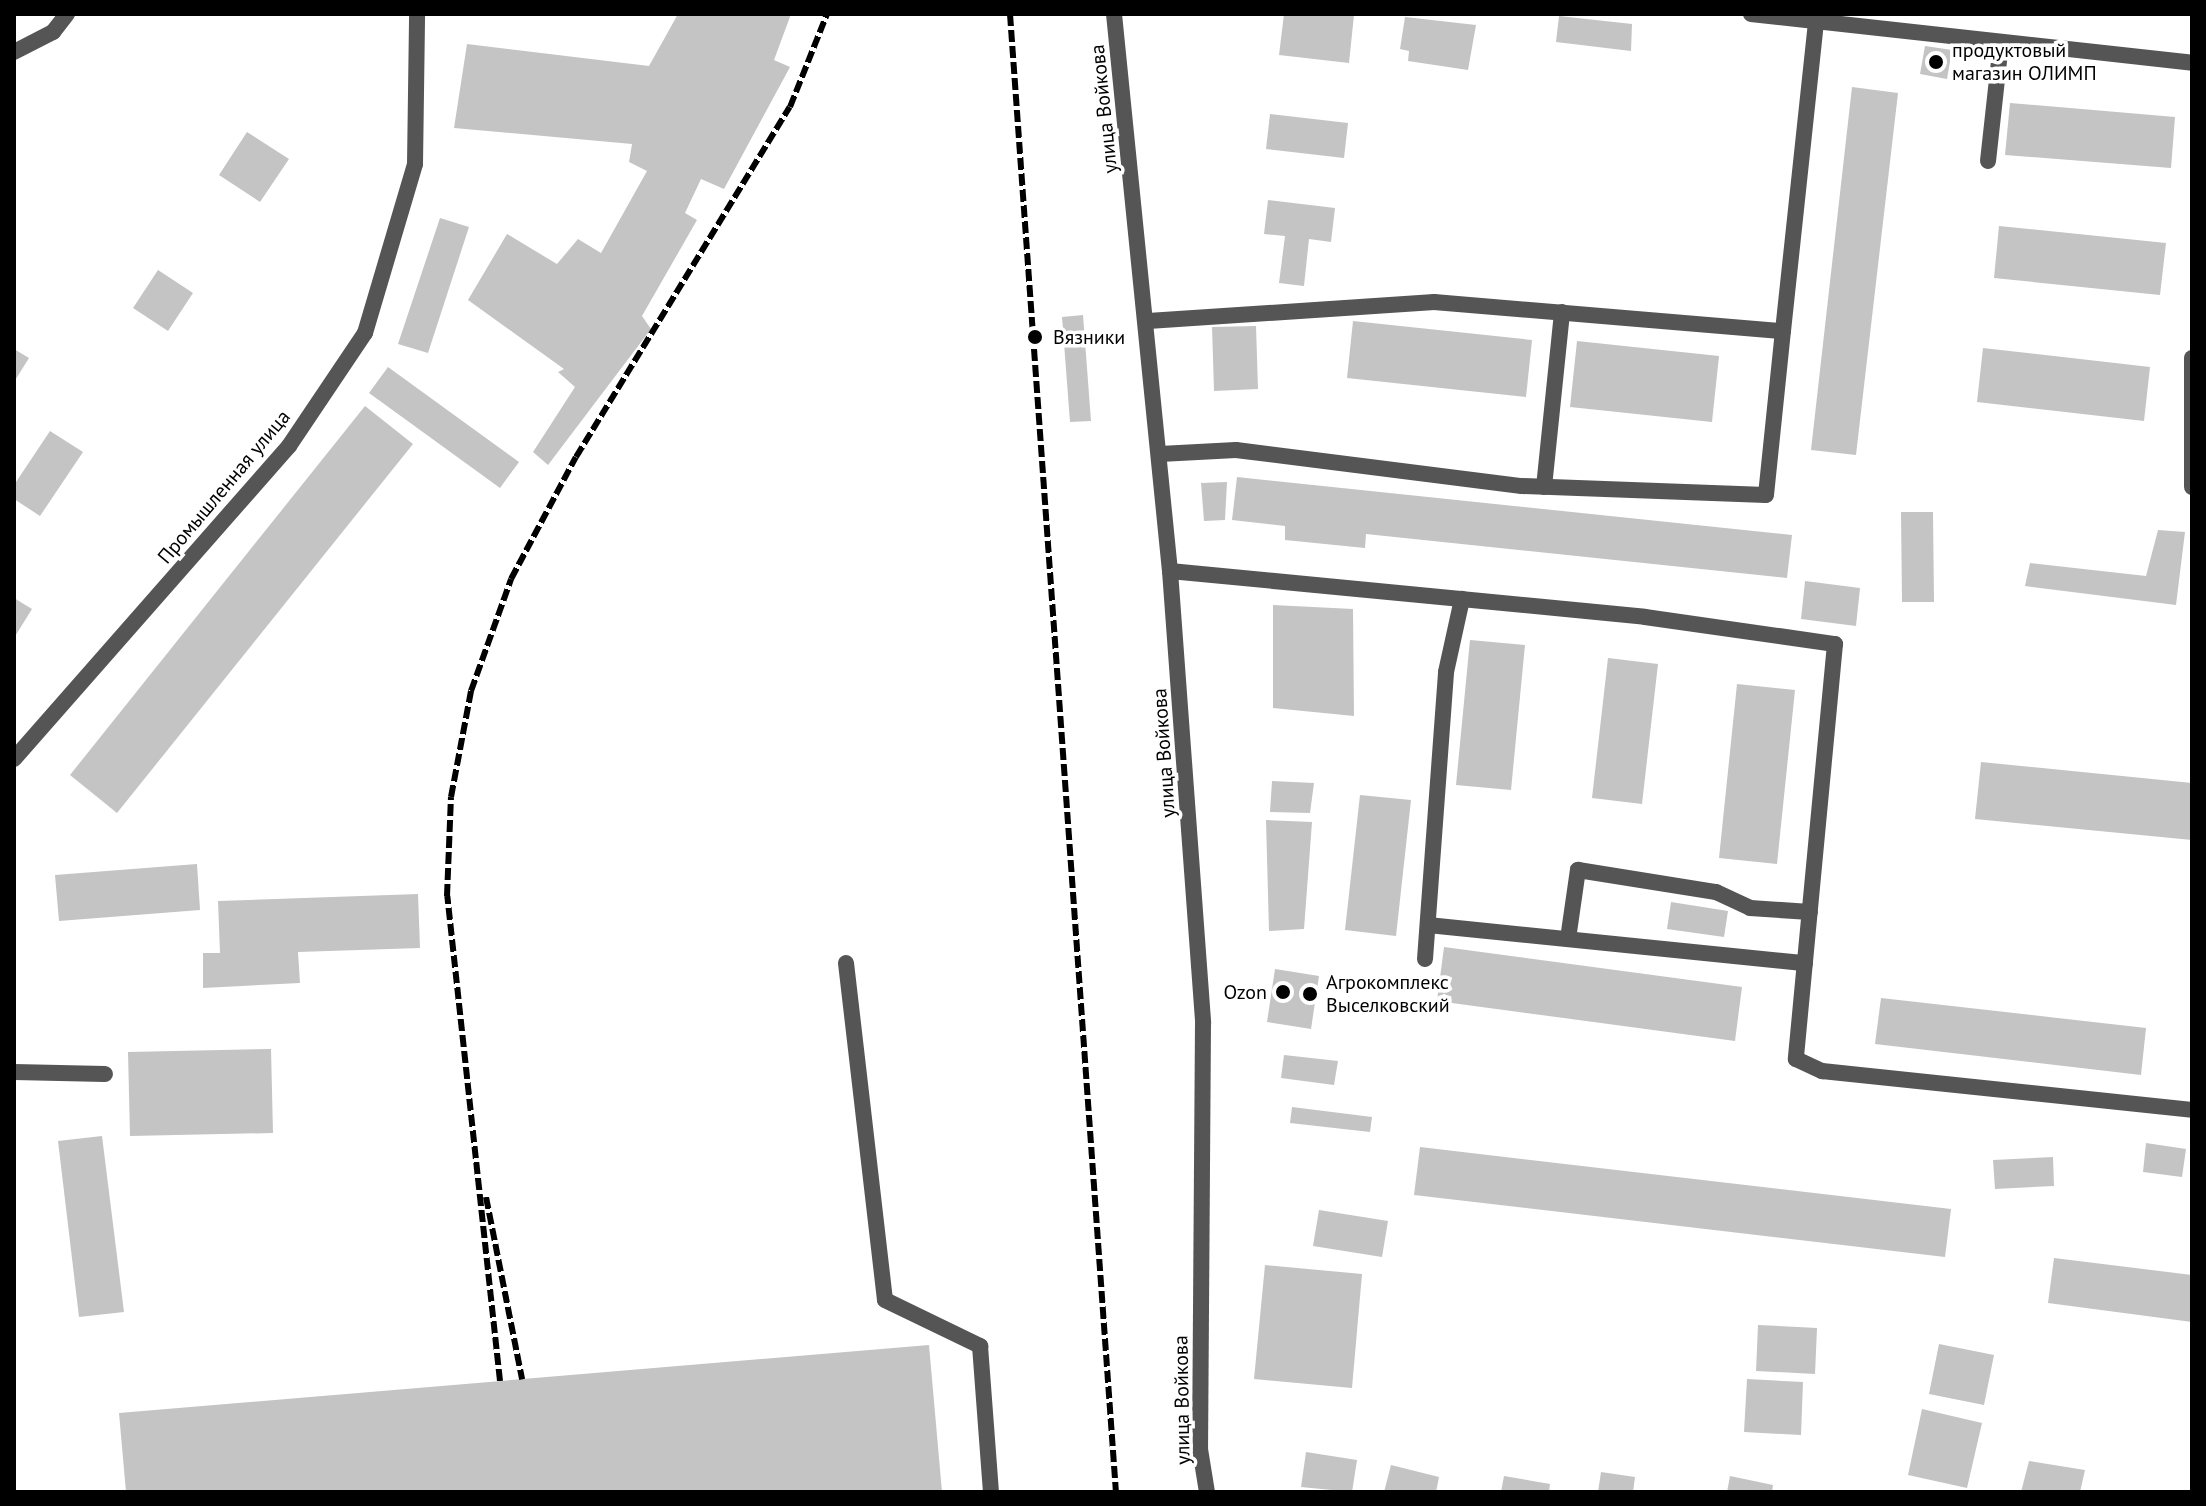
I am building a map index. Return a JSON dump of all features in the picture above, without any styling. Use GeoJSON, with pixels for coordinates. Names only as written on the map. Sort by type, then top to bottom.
{"type":"FeatureCollection","features":[{"type":"Feature","properties":{"kind":"street"},"geometry":{"type":"LineString","coordinates":[[14,52],[53,32],[67,14]]}},
{"type":"Feature","properties":{"kind":"street","name":"Промышленная улица"},"geometry":{"type":"LineString","coordinates":[[14,759],[289,446],[365,333],[415,164],[417,14]]}},
{"type":"Feature","properties":{"kind":"street","name":"улица Войкова"},"geometry":{"type":"LineString","coordinates":[[1114,14],[1160,454],[1203,1023],[1200,1449],[1207,1492]]}},
{"type":"Feature","properties":{"kind":"street"},"geometry":{"type":"LineString","coordinates":[[1751,14],[2192,63]]}},
{"type":"Feature","properties":{"kind":"street"},"geometry":{"type":"LineString","coordinates":[[1160,454],[1236,450],[1544,487],[1766,495],[1816,21]]}},
{"type":"Feature","properties":{"kind":"street"},"geometry":{"type":"LineString","coordinates":[[1988,161],[2001,43]]}},
{"type":"Feature","properties":{"kind":"street"},"geometry":{"type":"LineString","coordinates":[[1148,321],[1434,302],[1783,331]]}},
{"type":"Feature","properties":{"kind":"street"},"geometry":{"type":"LineString","coordinates":[[1544,487],[1562,312]]}},
{"type":"Feature","properties":{"kind":"street"},"geometry":{"type":"LineString","coordinates":[[2192,358],[2192,487]]}},
{"type":"Feature","properties":{"kind":"street"},"geometry":{"type":"LineString","coordinates":[[1170,571],[1462,599],[1835,644],[1796,1059],[1822,1071],[2192,1110]]}},
{"type":"Feature","properties":{"kind":"street"},"geometry":{"type":"LineString","coordinates":[[1425,959],[1446,672],[1462,599]]}},
{"type":"Feature","properties":{"kind":"street"},"geometry":{"type":"LineString","coordinates":[[1568,939],[1578,870],[1716,892],[1750,908],[1810,912]]}},
{"type":"Feature","properties":{"kind":"street"},"geometry":{"type":"LineString","coordinates":[[1428,925],[1805,963]]}},
{"type":"Feature","properties":{"kind":"street"},"geometry":{"type":"LineString","coordinates":[[846,963],[885,1300],[980,1346],[991,1492]]}},
{"type":"Feature","properties":{"kind":"street"},"geometry":{"type":"LineString","coordinates":[[14,1072],[105,1074]]}},
{"type":"Feature","properties":{"kind":"building"},"geometry":{"type":"Polygon","coordinates":[[[678,14],[791,14],[774,60],[790,67],[724,189],[701,179],[685,213],[697,220],[642,316],[651,329],[548,465],[533,452],[575,387],[558,372],[564,369],[468,300],[507,234],[557,264],[578,239],[601,253],[647,171],[629,162],[632,144],[454,128],[467,44],[649,66],[678,14]]]}},
{"type":"Feature","properties":{"kind":"building"},"geometry":{"type":"Polygon","coordinates":[[[1284,14],[1354,15],[1349,63],[1279,55],[1284,14]]]}},
{"type":"Feature","properties":{"kind":"building"},"geometry":{"type":"Polygon","coordinates":[[[1559,16],[1632,24],[1631,51],[1556,42],[1559,16]]]}},
{"type":"Feature","properties":{"kind":"building"},"geometry":{"type":"Polygon","coordinates":[[[1405,17],[1476,25],[1468,70],[1408,61],[1409,51],[1400,49],[1405,17]]]}},
{"type":"Feature","properties":{"kind":"building","name":"продуктовый магазин ОЛИМП"},"geometry":{"type":"Polygon","coordinates":[[[1925,46],[1952,50],[1947,79],[1920,74],[1925,46]]]}},
{"type":"Feature","properties":{"kind":"building"},"geometry":{"type":"Polygon","coordinates":[[[1852,87],[1898,93],[1856,455],[1811,450],[1852,87]]]}},
{"type":"Feature","properties":{"kind":"building"},"geometry":{"type":"Polygon","coordinates":[[[2010,103],[2175,117],[2171,168],[2005,155],[2010,103]]]}},
{"type":"Feature","properties":{"kind":"building"},"geometry":{"type":"Polygon","coordinates":[[[1270,114],[1348,123],[1344,158],[1266,149],[1270,114]]]}},
{"type":"Feature","properties":{"kind":"building"},"geometry":{"type":"Polygon","coordinates":[[[247,132],[289,159],[260,202],[219,175],[247,132]]]}},
{"type":"Feature","properties":{"kind":"building"},"geometry":{"type":"Polygon","coordinates":[[[1268,200],[1335,208],[1331,242],[1309,239],[1304,286],[1279,283],[1285,236],[1264,234],[1268,200]]]}},
{"type":"Feature","properties":{"kind":"building"},"geometry":{"type":"Polygon","coordinates":[[[440,218],[469,227],[428,353],[398,344],[440,218]]]}},
{"type":"Feature","properties":{"kind":"building"},"geometry":{"type":"Polygon","coordinates":[[[1999,226],[2166,243],[2160,295],[1994,278],[1999,226]]]}},
{"type":"Feature","properties":{"kind":"building"},"geometry":{"type":"Polygon","coordinates":[[[158,270],[193,293],[168,331],[133,308],[158,270]]]}},
{"type":"Feature","properties":{"kind":"building"},"geometry":{"type":"Polygon","coordinates":[[[1083,315],[1091,421],[1070,422],[1062,317],[1083,315]]]}},
{"type":"Feature","properties":{"kind":"building"},"geometry":{"type":"Polygon","coordinates":[[[1353,321],[1532,340],[1526,397],[1347,378],[1353,321]]]}},
{"type":"Feature","properties":{"kind":"building"},"geometry":{"type":"Polygon","coordinates":[[[1256,326],[1258,389],[1214,391],[1212,327],[1256,326]]]}},
{"type":"Feature","properties":{"kind":"building"},"geometry":{"type":"Polygon","coordinates":[[[1577,341],[1719,356],[1712,422],[1570,407],[1577,341]]]}},
{"type":"Feature","properties":{"kind":"building"},"geometry":{"type":"Polygon","coordinates":[[[1983,348],[2150,367],[2144,421],[1977,402],[1983,348]]]}},
{"type":"Feature","properties":{"kind":"building"},"geometry":{"type":"Polygon","coordinates":[[[14,349],[29,358],[14,382],[14,349]]]}},
{"type":"Feature","properties":{"kind":"building"},"geometry":{"type":"Polygon","coordinates":[[[388,367],[519,462],[500,488],[369,393],[388,367]]]}},
{"type":"Feature","properties":{"kind":"building"},"geometry":{"type":"Polygon","coordinates":[[[365,406],[413,444],[117,813],[70,775],[365,406]]]}},
{"type":"Feature","properties":{"kind":"building"},"geometry":{"type":"Polygon","coordinates":[[[50,431],[83,452],[40,516],[14,499],[14,485],[50,431]]]}},
{"type":"Feature","properties":{"kind":"building"},"geometry":{"type":"Polygon","coordinates":[[[1237,477],[1792,535],[1787,578],[1366,534],[1365,548],[1285,540],[1285,526],[1232,520],[1237,477]]]}},
{"type":"Feature","properties":{"kind":"building"},"geometry":{"type":"Polygon","coordinates":[[[1227,482],[1225,520],[1204,521],[1201,483],[1227,482]]]}},
{"type":"Feature","properties":{"kind":"building"},"geometry":{"type":"Polygon","coordinates":[[[1901,512],[1933,512],[1934,602],[1902,602],[1901,512]]]}},
{"type":"Feature","properties":{"kind":"building"},"geometry":{"type":"Polygon","coordinates":[[[2158,530],[2185,532],[2176,605],[2025,586],[2030,563],[2146,576],[2158,530]]]}},
{"type":"Feature","properties":{"kind":"building"},"geometry":{"type":"Polygon","coordinates":[[[1805,581],[1860,588],[1856,626],[1801,619],[1805,581]]]}},
{"type":"Feature","properties":{"kind":"building"},"geometry":{"type":"Polygon","coordinates":[[[14,598],[32,609],[14,638],[14,598]]]}},
{"type":"Feature","properties":{"kind":"building"},"geometry":{"type":"Polygon","coordinates":[[[1273,605],[1353,609],[1354,716],[1273,708],[1273,605]]]}},
{"type":"Feature","properties":{"kind":"building"},"geometry":{"type":"Polygon","coordinates":[[[1470,640],[1525,645],[1511,790],[1456,785],[1470,640]]]}},
{"type":"Feature","properties":{"kind":"building"},"geometry":{"type":"Polygon","coordinates":[[[1608,658],[1658,664],[1642,804],[1592,798],[1608,658]]]}},
{"type":"Feature","properties":{"kind":"building"},"geometry":{"type":"Polygon","coordinates":[[[1737,684],[1795,690],[1777,864],[1719,858],[1737,684]]]}},
{"type":"Feature","properties":{"kind":"building"},"geometry":{"type":"Polygon","coordinates":[[[1981,762],[2192,783],[2192,840],[1975,819],[1981,762]]]}},
{"type":"Feature","properties":{"kind":"building"},"geometry":{"type":"Polygon","coordinates":[[[1272,781],[1314,783],[1310,813],[1270,812],[1272,781]]]}},
{"type":"Feature","properties":{"kind":"building"},"geometry":{"type":"Polygon","coordinates":[[[1360,795],[1411,800],[1396,936],[1345,930],[1360,795]]]}},
{"type":"Feature","properties":{"kind":"building"},"geometry":{"type":"Polygon","coordinates":[[[1266,820],[1312,822],[1304,929],[1269,931],[1266,820]]]}},
{"type":"Feature","properties":{"kind":"building"},"geometry":{"type":"Polygon","coordinates":[[[197,864],[200,910],[59,921],[55,875],[197,864]]]}},
{"type":"Feature","properties":{"kind":"building"},"geometry":{"type":"Polygon","coordinates":[[[418,894],[420,948],[298,952],[300,983],[203,988],[203,953],[220,953],[218,901],[418,894]]]}},
{"type":"Feature","properties":{"kind":"building"},"geometry":{"type":"Polygon","coordinates":[[[1671,902],[1728,911],[1724,937],[1667,929],[1671,902]]]}},
{"type":"Feature","properties":{"kind":"building"},"geometry":{"type":"Polygon","coordinates":[[[1444,947],[1742,987],[1735,1041],[1437,1001],[1444,947]]]}},
{"type":"Feature","properties":{"kind":"building"},"geometry":{"type":"Polygon","coordinates":[[[1275,969],[1319,976],[1311,1029],[1267,1022],[1275,969]]]}},
{"type":"Feature","properties":{"kind":"building"},"geometry":{"type":"Polygon","coordinates":[[[1881,998],[2146,1028],[2141,1075],[1875,1044],[1881,998]]]}},
{"type":"Feature","properties":{"kind":"building"},"geometry":{"type":"Polygon","coordinates":[[[271,1049],[273,1133],[130,1136],[128,1052],[271,1049]]]}},
{"type":"Feature","properties":{"kind":"building"},"geometry":{"type":"Polygon","coordinates":[[[1284,1055],[1338,1061],[1334,1085],[1281,1078],[1284,1055]]]}},
{"type":"Feature","properties":{"kind":"building"},"geometry":{"type":"Polygon","coordinates":[[[1292,1107],[1372,1117],[1370,1132],[1290,1123],[1292,1107]]]}},
{"type":"Feature","properties":{"kind":"building"},"geometry":{"type":"Polygon","coordinates":[[[102,1136],[124,1312],[79,1317],[58,1141],[102,1136]]]}},
{"type":"Feature","properties":{"kind":"building"},"geometry":{"type":"Polygon","coordinates":[[[2146,1143],[2186,1149],[2182,1177],[2143,1172],[2146,1143]]]}},
{"type":"Feature","properties":{"kind":"building"},"geometry":{"type":"Polygon","coordinates":[[[1420,1147],[1951,1209],[1945,1257],[1414,1195],[1420,1147]]]}},
{"type":"Feature","properties":{"kind":"building"},"geometry":{"type":"Polygon","coordinates":[[[2053,1157],[2054,1186],[1995,1189],[1993,1160],[2053,1157]]]}},
{"type":"Feature","properties":{"kind":"building"},"geometry":{"type":"Polygon","coordinates":[[[1319,1210],[1388,1221],[1382,1257],[1313,1246],[1319,1210]]]}},
{"type":"Feature","properties":{"kind":"building"},"geometry":{"type":"Polygon","coordinates":[[[2054,1258],[2192,1275],[2192,1322],[2048,1303],[2054,1258]]]}},
{"type":"Feature","properties":{"kind":"building"},"geometry":{"type":"Polygon","coordinates":[[[1265,1265],[1362,1274],[1352,1388],[1254,1379],[1265,1265]]]}},
{"type":"Feature","properties":{"kind":"building"},"geometry":{"type":"Polygon","coordinates":[[[1758,1325],[1817,1328],[1815,1374],[1756,1371],[1758,1325]]]}},
{"type":"Feature","properties":{"kind":"building"},"geometry":{"type":"Polygon","coordinates":[[[1939,1344],[1994,1355],[1984,1405],[1929,1394],[1939,1344]]]}},
{"type":"Feature","properties":{"kind":"building"},"geometry":{"type":"Polygon","coordinates":[[[929,1345],[942,1492],[126,1492],[119,1413],[929,1345]]]}},
{"type":"Feature","properties":{"kind":"building"},"geometry":{"type":"Polygon","coordinates":[[[1747,1379],[1803,1382],[1801,1435],[1744,1432],[1747,1379]]]}},
{"type":"Feature","properties":{"kind":"building"},"geometry":{"type":"Polygon","coordinates":[[[1922,1409],[1982,1423],[1967,1488],[1908,1475],[1922,1409]]]}},
{"type":"Feature","properties":{"kind":"building"},"geometry":{"type":"Polygon","coordinates":[[[1306,1452],[1357,1460],[1352,1492],[1301,1487],[1306,1452]]]}},
{"type":"Feature","properties":{"kind":"building"},"geometry":{"type":"Polygon","coordinates":[[[2029,1461],[2085,1470],[2080,1492],[2021,1492],[2029,1461]]]}},
{"type":"Feature","properties":{"kind":"building"},"geometry":{"type":"Polygon","coordinates":[[[1391,1465],[1439,1477],[1436,1492],[1384,1492],[1391,1465]]]}},
{"type":"Feature","properties":{"kind":"building"},"geometry":{"type":"Polygon","coordinates":[[[1601,1472],[1635,1477],[1633,1492],[1598,1492],[1601,1472]]]}},
{"type":"Feature","properties":{"kind":"building"},"geometry":{"type":"Polygon","coordinates":[[[1504,1476],[1550,1484],[1549,1492],[1501,1492],[1504,1476]]]}},
{"type":"Feature","properties":{"kind":"building"},"geometry":{"type":"Polygon","coordinates":[[[1730,1476],[1773,1485],[1772,1492],[1727,1492],[1730,1476]]]}},
{"type":"Feature","properties":{"kind":"railway"},"geometry":{"type":"LineString","coordinates":[[500,1381],[447,896],[451,797],[471,691],[511,579],[576,457],[790,107],[827,14]]}},
{"type":"Feature","properties":{"kind":"railway"},"geometry":{"type":"LineString","coordinates":[[1010,14],[1116,1492]]}},
{"type":"Feature","properties":{"kind":"railway"},"geometry":{"type":"LineString","coordinates":[[486,1197],[522,1379]]}},
{"type":"Feature","properties":{"kind":"place","name":"продуктовый магазин ОЛИМП"},"geometry":{"type":"Point","coordinates":[1936,62]}},
{"type":"Feature","properties":{"kind":"place","name":"Вязники"},"geometry":{"type":"Point","coordinates":[1035,337]}},
{"type":"Feature","properties":{"kind":"place","name":"Ozon"},"geometry":{"type":"Point","coordinates":[1283,992]}},
{"type":"Feature","properties":{"kind":"place","name":"Агрокомплекс Выселковский"},"geometry":{"type":"Point","coordinates":[1310,994]}}]}
